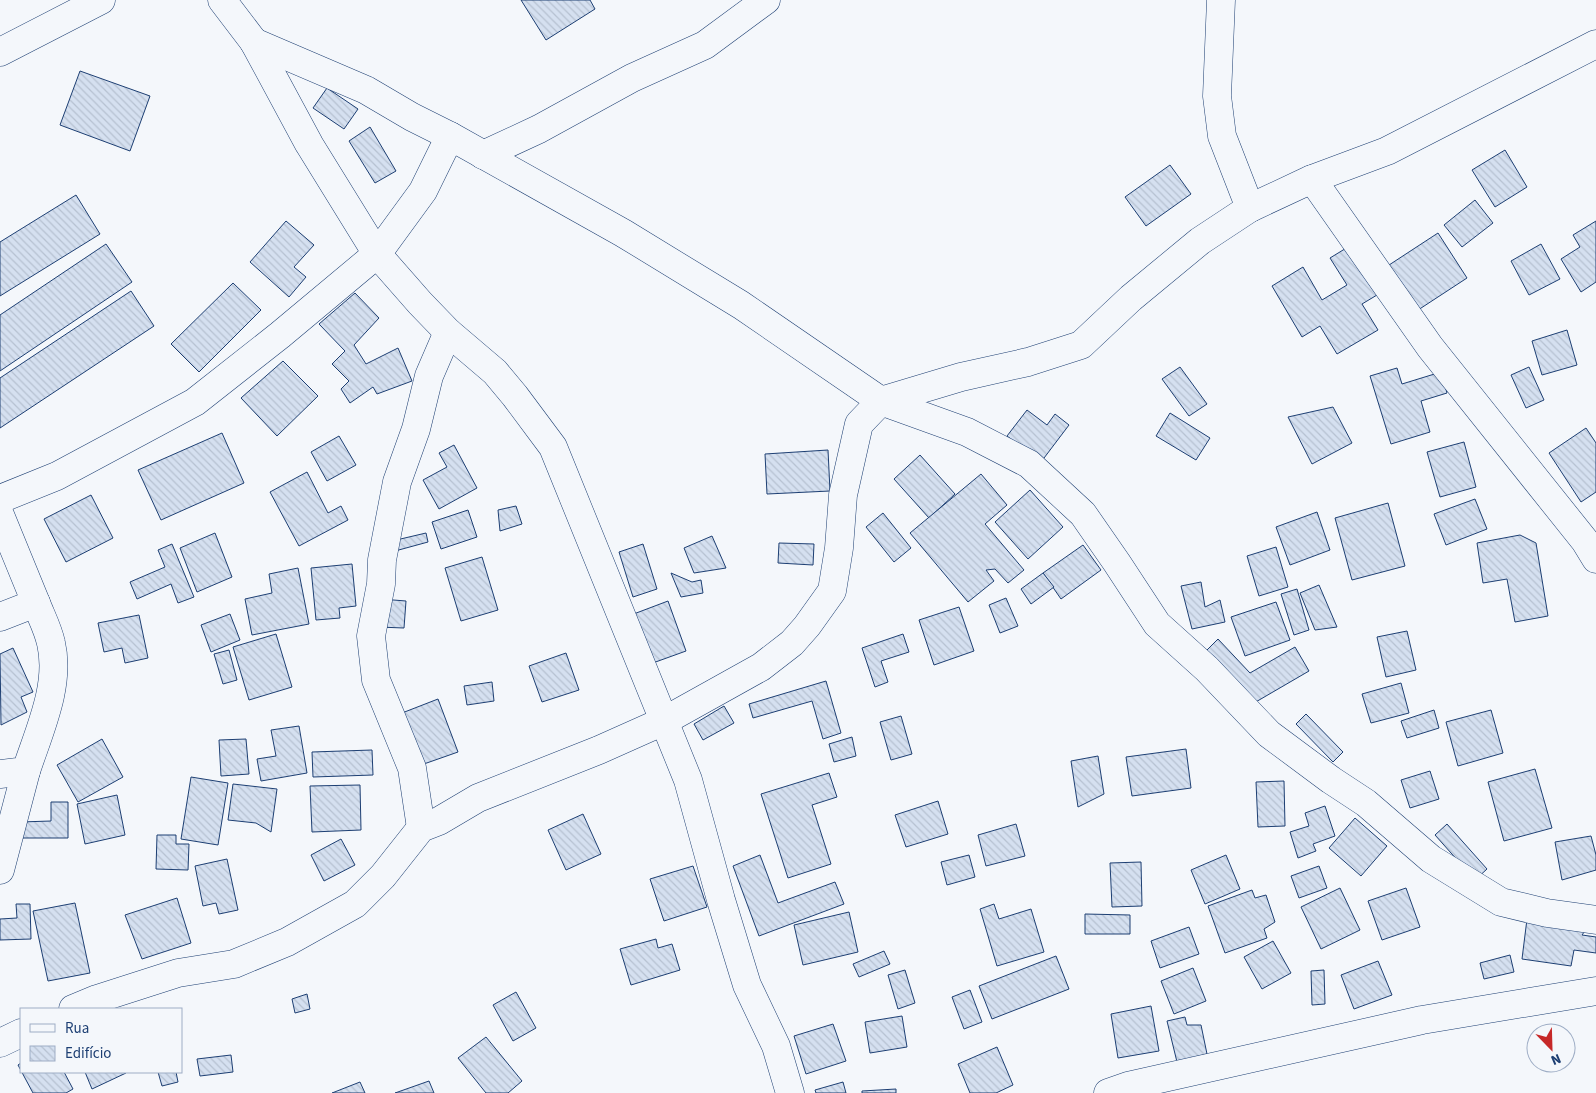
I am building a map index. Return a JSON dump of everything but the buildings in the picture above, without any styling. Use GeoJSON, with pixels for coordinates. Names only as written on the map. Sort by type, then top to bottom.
{"type":"FeatureCollection","features":[{"type":"Feature","properties":{"kind":"street"},"geometry":{"type":"LineString","coordinates":[[0,52],[100,0]]}},
{"type":"Feature","properties":{"kind":"street"},"geometry":{"type":"LineString","coordinates":[[222,0],[254,42],[309,144],[377,254],[448,332],[495,372],[553,447],[688,780],[721,900],[748,985],[776,1046],[790,1093]]}},
{"type":"Feature","properties":{"kind":"street"},"geometry":{"type":"LineString","coordinates":[[483,154],[539,129],[632,78],[705,45],[766,0]]}},
{"type":"Feature","properties":{"kind":"street"},"geometry":{"type":"LineString","coordinates":[[1221,0],[1217,96],[1222,136],[1250,208]]}},
{"type":"Feature","properties":{"kind":"street"},"geometry":{"type":"LineString","coordinates":[[254,42],[366,90],[624,233],[741,305],[881,401],[967,432],[1029,464],[1083,514],[1157,624],[1206,669],[1269,734],[1331,780],[1366,803],[1431,859],[1501,902],[1547,913],[1596,920]]}},
{"type":"Feature","properties":{"kind":"street"},"geometry":{"type":"LineString","coordinates":[[76,1008],[97,999],[178,973],[234,964],[288,942],[355,904],[383,876],[421,828],[438,822],[478,798],[599,750],[664,721],[761,667],[784,649],[807,626],[832,591],[840,548],[843,495],[859,424],[881,401],[960,378],[1028,362],[1081,345],[1131,298],[1200,241],[1250,208],[1312,179],[1387,151],[1596,44]]}},
{"type":"Feature","properties":{"kind":"street"},"geometry":{"type":"LineString","coordinates":[[0,499],[57,476],[195,402],[377,254],[423,191],[450,136]]}},
{"type":"Feature","properties":{"kind":"street"},"geometry":{"type":"LineString","coordinates":[[1312,179],[1430,347],[1585,541],[1596,559]]}},
{"type":"Feature","properties":{"kind":"street"},"geometry":{"type":"LineString","coordinates":[[421,828],[412,768],[376,680],[371,636],[381,584],[382,560],[398,482],[416,429],[429,376],[448,332]]}},
{"type":"Feature","properties":{"kind":"street"},"geometry":{"type":"LineString","coordinates":[[0,515],[51,642],[53,661],[49,701],[13,773],[0,870]]}},
{"type":"Feature","properties":{"kind":"street"},"geometry":{"type":"LineString","coordinates":[[0,617],[36,603]]}},
{"type":"Feature","properties":{"kind":"street"},"geometry":{"type":"LineString","coordinates":[[1108,1093],[1128,1086],[1422,1020],[1596,991]]}},
{"type":"Feature","properties":{"kind":"street"},"geometry":{"type":"LineString","coordinates":[[0,1043],[20,1033]]}}]}
